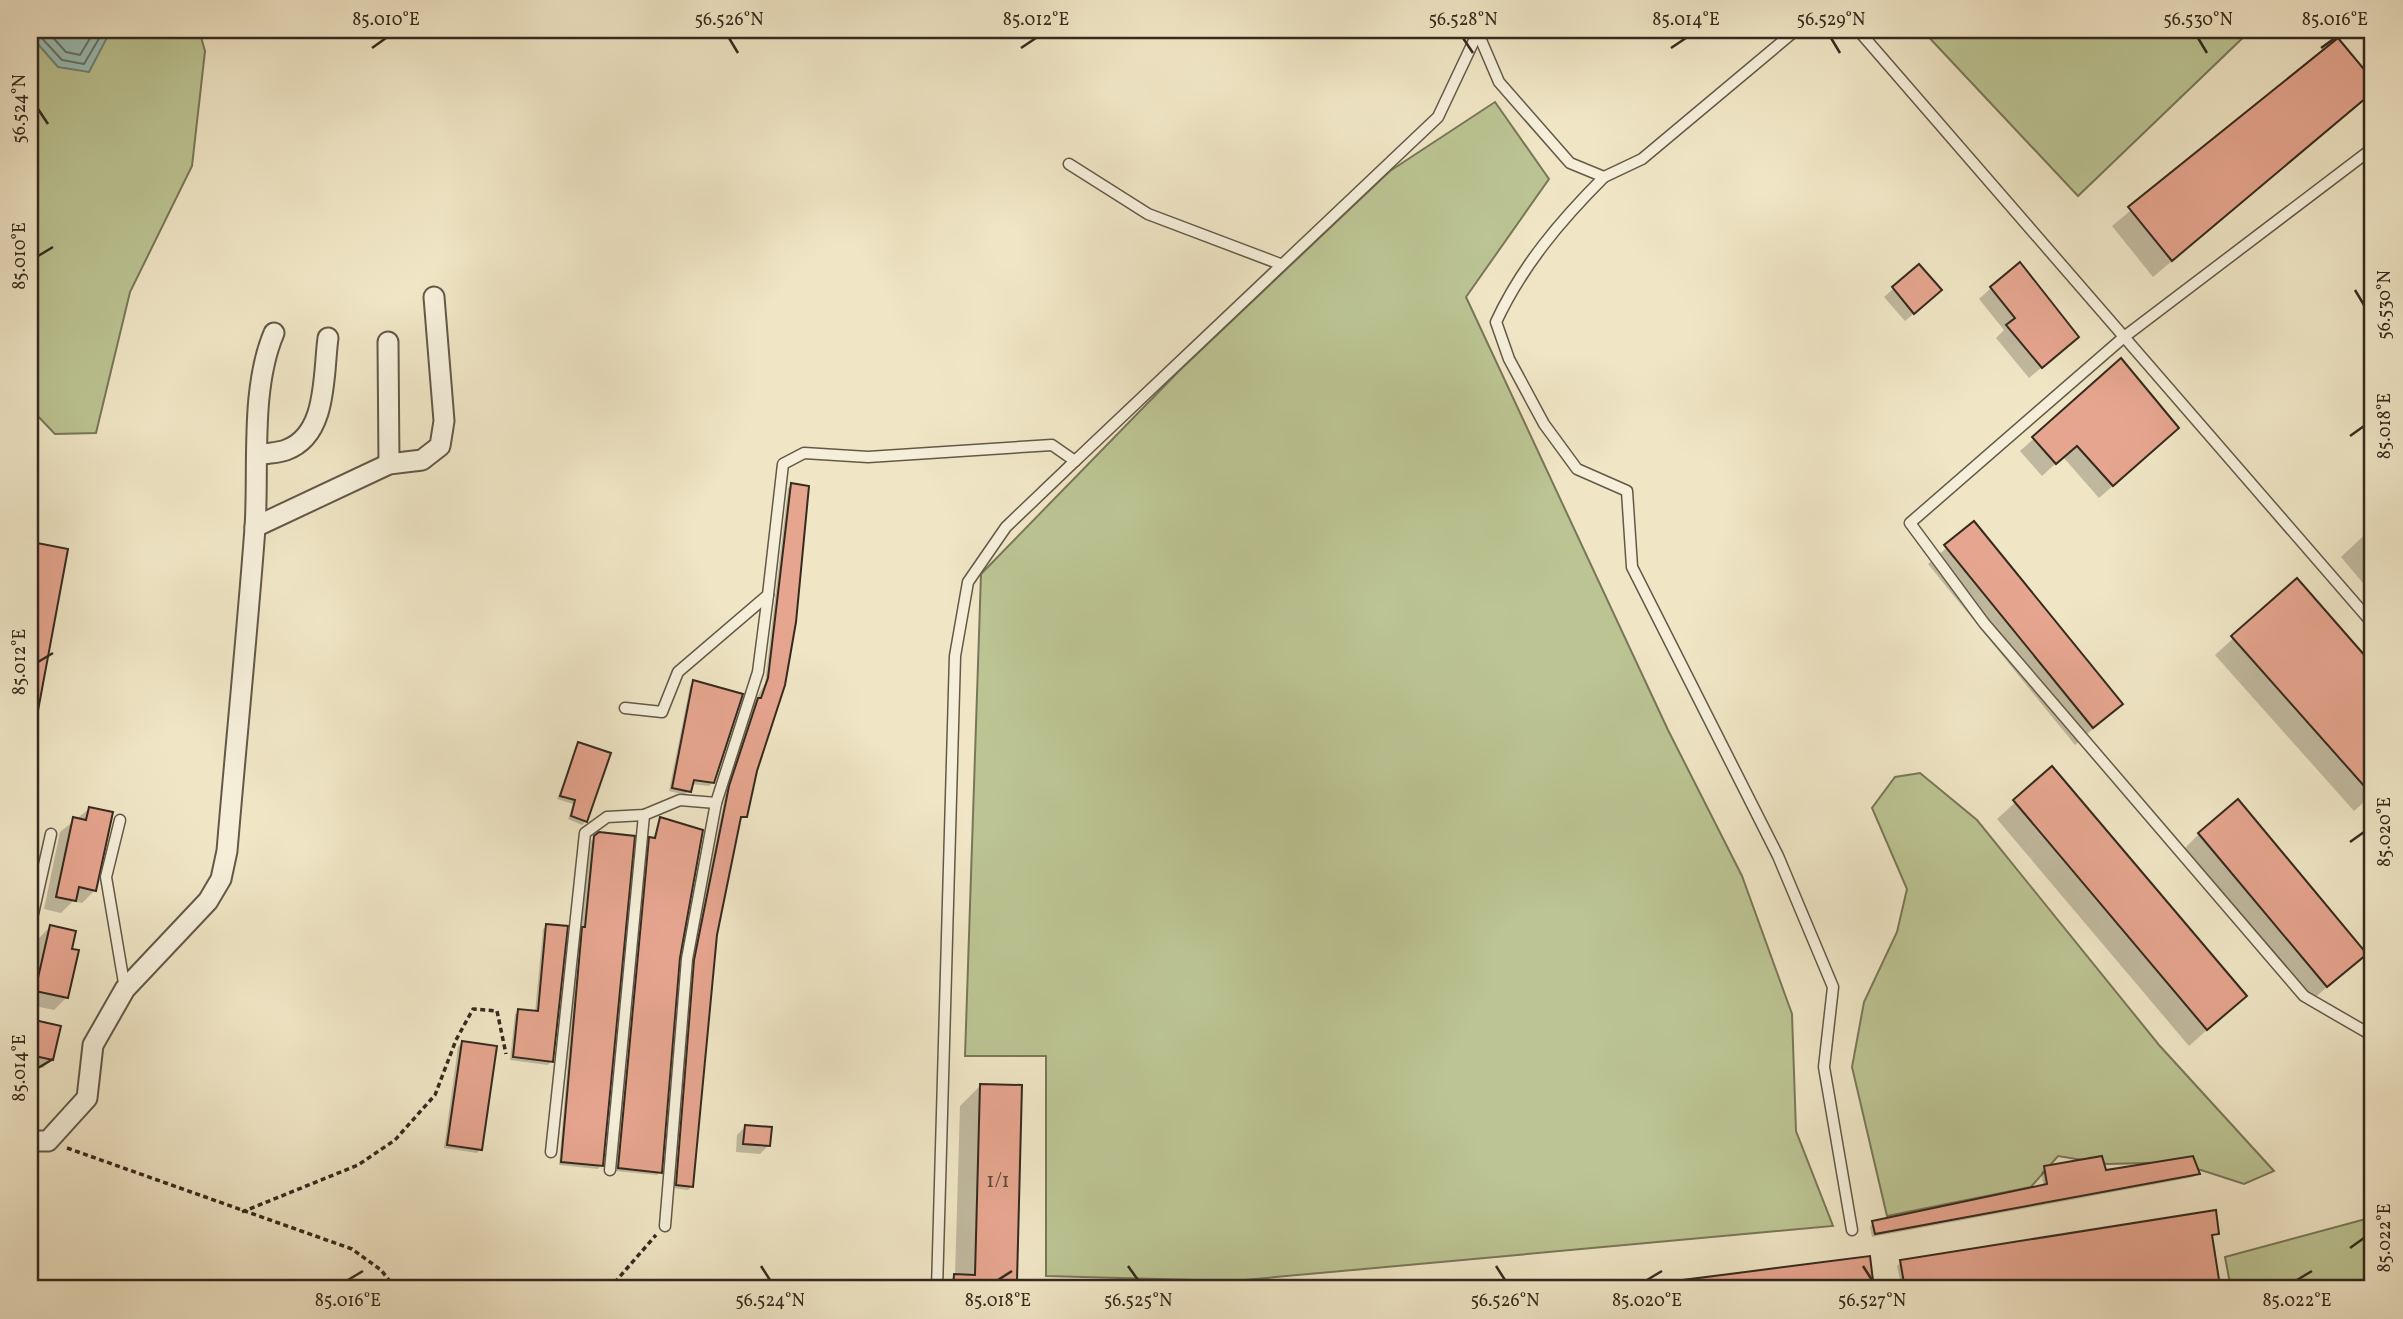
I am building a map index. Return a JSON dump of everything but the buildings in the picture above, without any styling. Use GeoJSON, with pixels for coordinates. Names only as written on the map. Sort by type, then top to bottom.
{"type":"FeatureCollection","features":[{"type":"Feature","properties":{"kind":"street"},"geometry":{"type":"LineString","coordinates":[[255,527],[389,464],[422,460],[440,446],[444,421],[434,297]]}},
{"type":"Feature","properties":{"kind":"street"},"geometry":{"type":"LineString","coordinates":[[39,1141],[87,1098],[93,1045],[125,989],[208,901],[221,880],[227,851],[255,527],[258,423],[265,355],[274,333]]}},
{"type":"Feature","properties":{"kind":"street"},"geometry":{"type":"LineString","coordinates":[[259,455],[286,450],[304,439],[318,415],[328,338]]}},
{"type":"Feature","properties":{"kind":"street"},"geometry":{"type":"LineString","coordinates":[[388,342],[389,464]]}},
{"type":"Feature","properties":{"kind":"lane"},"geometry":{"type":"LineString","coordinates":[[1796,30],[1642,159],[1604,177],[1567,214],[1513,287],[1496,322],[1509,359],[1544,424],[1577,469],[1627,491],[1632,567],[1778,856],[1833,987],[1824,1067],[1852,1230]]}},
{"type":"Feature","properties":{"kind":"lane"},"geometry":{"type":"LineString","coordinates":[[1858,30],[2373,624]]}},
{"type":"Feature","properties":{"kind":"lane"},"geometry":{"type":"LineString","coordinates":[[1479,32],[1499,82],[1570,163],[1604,177]]}},
{"type":"Feature","properties":{"kind":"lane"},"geometry":{"type":"LineString","coordinates":[[937,1289],[955,656],[968,582],[1006,527],[1280,264],[1438,117],[1479,32]]}},
{"type":"Feature","properties":{"kind":"lane"},"geometry":{"type":"LineString","coordinates":[[2373,148],[2124,337],[1910,523],[1984,623],[2304,996],[2373,1036]]}},
{"type":"Feature","properties":{"kind":"lane"},"geometry":{"type":"LineString","coordinates":[[1069,164],[1148,214],[1280,264]]}},
{"type":"Feature","properties":{"kind":"lane"},"geometry":{"type":"LineString","coordinates":[[664,1226],[687,959],[716,803],[758,672],[783,464],[804,453],[868,457],[1052,444],[1075,460]]}},
{"type":"Feature","properties":{"kind":"lane"},"geometry":{"type":"LineString","coordinates":[[625,708],[662,712],[678,672],[768,595]]}},
{"type":"Feature","properties":{"kind":"lane"},"geometry":{"type":"LineString","coordinates":[[551,1152],[585,833],[607,817],[644,815],[680,800],[716,803]]}},
{"type":"Feature","properties":{"kind":"lane"},"geometry":{"type":"LineString","coordinates":[[610,1170],[644,815]]}},
{"type":"Feature","properties":{"kind":"lane"},"geometry":{"type":"LineString","coordinates":[[120,820],[106,877],[125,989]]}},
{"type":"Feature","properties":{"kind":"lane"},"geometry":{"type":"LineString","coordinates":[[30,927],[51,834]]}},
{"type":"Feature","properties":{"kind":"path"},"geometry":{"type":"LineString","coordinates":[[242,1212],[358,1165],[395,1140],[435,1095],[456,1040],[473,1009],[497,1011],[506,1054]]}},
{"type":"Feature","properties":{"kind":"path"},"geometry":{"type":"LineString","coordinates":[[39,1141],[352,1249],[381,1269],[396,1289]]}},
{"type":"Feature","properties":{"kind":"path"},"geometry":{"type":"LineString","coordinates":[[609,1289],[664,1226]]}},
{"type":"Feature","properties":{"kind":"green space"},"geometry":{"type":"Polygon","coordinates":[[[30,30],[199,30],[205,51],[192,166],[130,292],[96,433],[55,434],[30,408],[30,30]]]}},
{"type":"Feature","properties":{"kind":"green space"},"geometry":{"type":"Polygon","coordinates":[[[1922,30],[2251,30],[2078,196],[1922,30]]]}},
{"type":"Feature","properties":{"kind":"green space"},"geometry":{"type":"Polygon","coordinates":[[[1495,102],[1549,179],[1466,297],[1668,730],[1742,876],[1792,1014],[1796,1131],[1833,1226],[1233,1281],[1046,1276],[1046,1056],[965,1056],[981,574],[1180,370],[1390,171],[1495,102]]]}},
{"type":"Feature","properties":{"kind":"green space"},"geometry":{"type":"Polygon","coordinates":[[[1920,773],[1977,820],[2159,1045],[2274,1171],[2244,1184],[2201,1170],[2148,1163],[2107,1164],[2058,1156],[2031,1187],[1887,1216],[1852,1067],[1864,1002],[1897,932],[1907,889],[1872,808],[1895,777],[1920,773]]]}},
{"type":"Feature","properties":{"kind":"green space"},"geometry":{"type":"Polygon","coordinates":[[[2373,1217],[2373,1289],[2231,1289],[2225,1257],[2373,1217]]]}},
{"type":"Feature","properties":{"kind":"water"},"geometry":{"type":"Polygon","coordinates":[[[30,30],[111,30],[89,72],[58,67],[30,35],[30,30]]]}}]}
